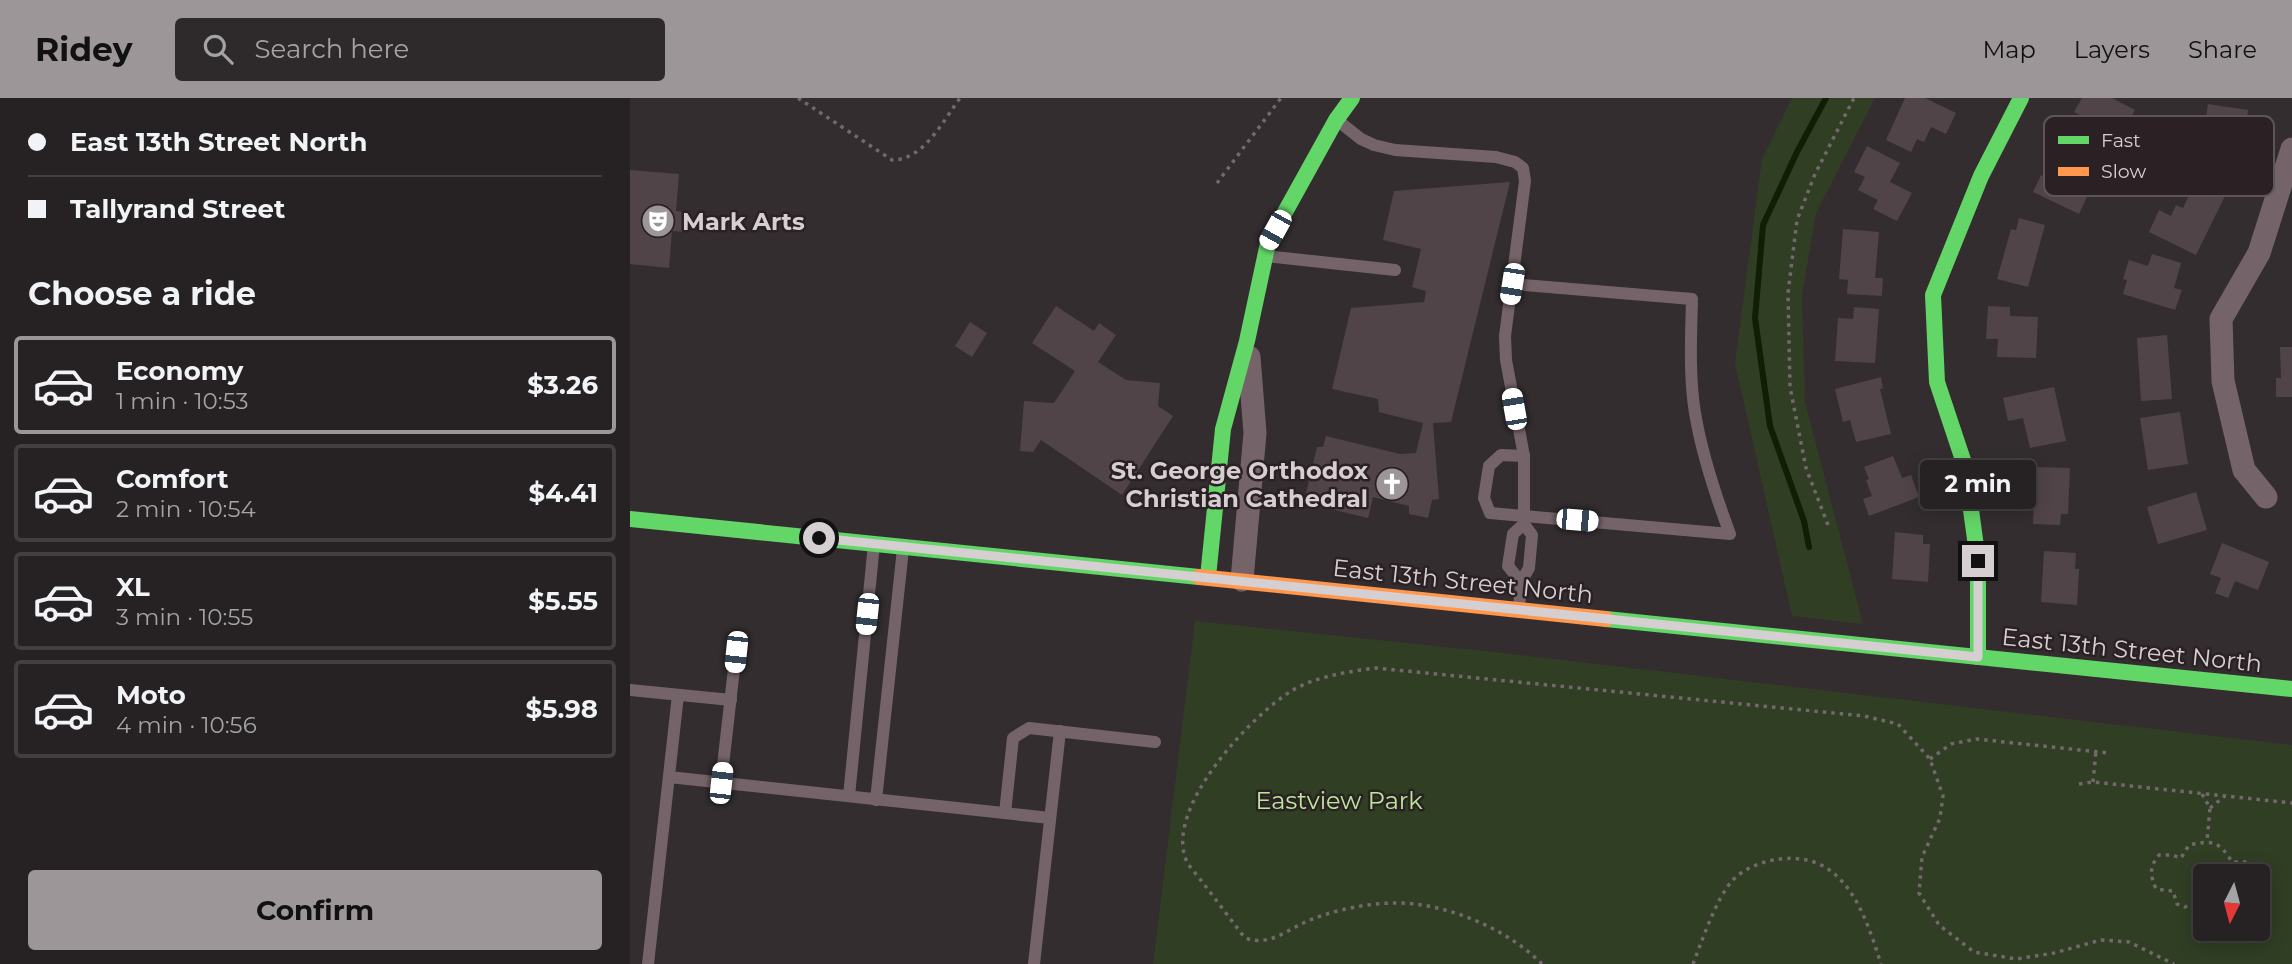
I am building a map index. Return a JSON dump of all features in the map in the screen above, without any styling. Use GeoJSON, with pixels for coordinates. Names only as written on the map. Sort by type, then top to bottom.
{"type":"FeatureCollection","features":[{"type":"Feature","properties":{"kind":"main road"},"geometry":{"type":"LineString","coordinates":[[1208,577],[1223,429],[1247,341],[1268,243],[1336,120],[1352,98]]}},
{"type":"Feature","properties":{"kind":"main road"},"geometry":{"type":"LineString","coordinates":[[1978,657],[1978,561],[1965,466],[1937,382],[1933,295],[1981,176],[2021,98]]}},
{"type":"Feature","properties":{"kind":"main road","name":"East 13th Street North"},"geometry":{"type":"LineString","coordinates":[[630,519],[2292,690]]}},
{"type":"Feature","properties":{"kind":"street"},"geometry":{"type":"LineString","coordinates":[[2266,497],[2244,470],[2223,381],[2221,319],[2259,253],[2292,149]]}},
{"type":"Feature","properties":{"kind":"street"},"geometry":{"type":"LineString","coordinates":[[1242,580],[1255,433],[1247,341]]}},
{"type":"Feature","properties":{"kind":"lane"},"geometry":{"type":"LineString","coordinates":[[1336,120],[1361,139],[1374,145],[1395,150],[1496,156],[1515,162],[1522,168],[1525,181],[1505,336],[1506,360],[1524,456],[1525,519],[1532,535],[1529,568],[1521,582],[1519,610]]}},
{"type":"Feature","properties":{"kind":"lane"},"geometry":{"type":"LineString","coordinates":[[1265,256],[1395,270]]}},
{"type":"Feature","properties":{"kind":"lane"},"geometry":{"type":"LineString","coordinates":[[1512,284],[1692,299],[1691,356],[1695,412],[1708,473],[1730,534],[1525,519],[1490,513],[1484,498],[1489,466],[1501,455],[1524,456]]}},
{"type":"Feature","properties":{"kind":"lane"},"geometry":{"type":"LineString","coordinates":[[1521,582],[1508,566],[1513,534],[1525,519]]}},
{"type":"Feature","properties":{"kind":"lane"},"geometry":{"type":"LineString","coordinates":[[849,796],[874,543]]}},
{"type":"Feature","properties":{"kind":"lane"},"geometry":{"type":"LineString","coordinates":[[876,800],[903,547]]}},
{"type":"Feature","properties":{"kind":"lane"},"geometry":{"type":"LineString","coordinates":[[721,783],[736,652]]}},
{"type":"Feature","properties":{"kind":"lane"},"geometry":{"type":"LineString","coordinates":[[630,690],[731,700]]}},
{"type":"Feature","properties":{"kind":"lane"},"geometry":{"type":"LineString","coordinates":[[648,964],[678,695]]}},
{"type":"Feature","properties":{"kind":"lane"},"geometry":{"type":"LineString","coordinates":[[1005,814],[1013,738],[1029,728],[1155,742]]}},
{"type":"Feature","properties":{"kind":"lane"},"geometry":{"type":"LineString","coordinates":[[1034,964],[1060,731]]}},
{"type":"Feature","properties":{"kind":"lane"},"geometry":{"type":"LineString","coordinates":[[669,777],[1050,818]]}},
{"type":"Feature","properties":{"kind":"path"},"geometry":{"type":"LineString","coordinates":[[798,98],[892,160],[898,160],[923,148],[960,98]]}},
{"type":"Feature","properties":{"kind":"path"},"geometry":{"type":"LineString","coordinates":[[1217,183],[1281,98]]}},
{"type":"Feature","properties":{"kind":"path"},"geometry":{"type":"LineString","coordinates":[[1828,525],[1806,468],[1790,387],[1788,293],[1797,220],[1815,174],[1854,98]]}},
{"type":"Feature","properties":{"kind":"path"},"geometry":{"type":"LineString","coordinates":[[1542,964],[1503,933],[1456,914],[1421,905],[1382,904],[1345,909],[1312,919],[1258,943],[1245,938],[1187,861],[1182,839],[1189,808],[1207,777],[1266,709],[1294,689],[1336,674],[1375,668],[1864,716],[1898,724],[1930,759],[1943,796],[1940,818],[1922,858],[1919,893],[1939,925],[1974,952],[2016,958],[2054,953],[2101,940],[2129,942],[2174,964]]}},
{"type":"Feature","properties":{"kind":"path"},"geometry":{"type":"LineString","coordinates":[[1930,759],[1951,744],[1976,739],[2109,753]]}},
{"type":"Feature","properties":{"kind":"path"},"geometry":{"type":"LineString","coordinates":[[2093,782],[2096,751]]}},
{"type":"Feature","properties":{"kind":"path"},"geometry":{"type":"LineString","coordinates":[[2079,784],[2093,782],[2292,803]]}},
{"type":"Feature","properties":{"kind":"path"},"geometry":{"type":"LineString","coordinates":[[2202,794],[2210,808],[2207,841]]}},
{"type":"Feature","properties":{"kind":"path"},"geometry":{"type":"LineString","coordinates":[[2210,808],[2225,796]]}},
{"type":"Feature","properties":{"kind":"path"},"geometry":{"type":"LineString","coordinates":[[2193,903],[2185,907],[2177,904],[2173,891],[2156,889],[2151,877],[2152,864],[2159,855],[2181,858],[2189,845],[2207,841],[2215,843],[2232,862],[2252,864]]}},
{"type":"Feature","properties":{"kind":"path"},"geometry":{"type":"LineString","coordinates":[[1693,964],[1712,916],[1732,880],[1763,861],[1793,857],[1819,862],[1840,878],[1854,895],[1868,924],[1881,964]]}},
{"type":"Feature","properties":{"kind":"green space"},"geometry":{"type":"Polygon","coordinates":[[[1792,98],[1875,98],[1816,213],[1802,295],[1805,402],[1863,624],[1792,616],[1735,363],[1762,159],[1792,98]]]}},
{"type":"Feature","properties":{"kind":"green space","name":"Eastview Park"},"geometry":{"type":"Polygon","coordinates":[[[1195,621],[1494,652],[2292,745],[2292,964],[1153,964],[1195,621]]]}},
{"type":"Feature","properties":{"kind":"building"},"geometry":{"type":"Polygon","coordinates":[[[1905,98],[1925,98],[1956,113],[1946,134],[1931,127],[1924,142],[1917,139],[1911,152],[1886,140],[1905,98]]]}},
{"type":"Feature","properties":{"kind":"building"},"geometry":{"type":"Polygon","coordinates":[[[2082,98],[2112,98],[2135,110],[2131,116],[2081,116],[2074,112],[2082,98]]]}},
{"type":"Feature","properties":{"kind":"building"},"geometry":{"type":"Polygon","coordinates":[[[2208,104],[2248,110],[2247,116],[2206,116],[2208,104]]]}},
{"type":"Feature","properties":{"kind":"building"},"geometry":{"type":"Polygon","coordinates":[[[1867,146],[1900,163],[1890,182],[1912,193],[1897,221],[1873,209],[1878,200],[1858,190],[1865,177],[1854,172],[1867,146]]]}},
{"type":"Feature","properties":{"kind":"building","name":"Mark Arts"},"geometry":{"type":"Polygon","coordinates":[[[630,170],[679,174],[676,211],[687,212],[685,232],[672,231],[669,268],[630,264],[630,170]]]}},
{"type":"Feature","properties":{"kind":"building"},"geometry":{"type":"Polygon","coordinates":[[[2041,175],[2044,176],[2044,196],[2087,196],[2079,214],[2033,192],[2041,175]]]}},
{"type":"Feature","properties":{"kind":"building"},"geometry":{"type":"Polygon","coordinates":[[[1510,182],[1451,422],[1433,423],[1439,499],[1432,500],[1428,518],[1409,514],[1409,506],[1373,497],[1368,518],[1318,506],[1317,500],[1305,497],[1317,447],[1323,447],[1326,436],[1400,454],[1416,453],[1423,423],[1379,412],[1378,399],[1332,389],[1351,308],[1424,302],[1426,291],[1412,287],[1421,249],[1383,240],[1394,191],[1510,182]]]}},
{"type":"Feature","properties":{"kind":"building"},"geometry":{"type":"Polygon","coordinates":[[[2189,196],[2225,196],[2196,255],[2149,232],[2159,210],[2171,216],[2176,205],[2183,208],[2189,196]]]}},
{"type":"Feature","properties":{"kind":"building"},"geometry":{"type":"Polygon","coordinates":[[[2019,218],[2045,225],[2028,287],[1997,279],[2011,229],[2016,230],[2019,218]]]}},
{"type":"Feature","properties":{"kind":"building"},"geometry":{"type":"Polygon","coordinates":[[[1843,229],[1879,232],[1875,278],[1883,278],[1882,296],[1847,294],[1848,280],[1839,279],[1843,229]]]}},
{"type":"Feature","properties":{"kind":"building"},"geometry":{"type":"Polygon","coordinates":[[[2152,254],[2181,263],[2174,288],[2182,290],[2175,310],[2123,294],[2127,280],[2123,279],[2129,260],[2148,266],[2152,254]]]}},
{"type":"Feature","properties":{"kind":"building"},"geometry":{"type":"Polygon","coordinates":[[[1056,306],[1094,331],[1099,323],[1116,335],[1098,362],[1126,380],[1160,383],[1158,406],[1173,416],[1122,495],[1041,440],[1033,452],[1020,451],[1024,401],[1054,403],[1075,371],[1032,343],[1056,306]]]}},
{"type":"Feature","properties":{"kind":"building"},"geometry":{"type":"Polygon","coordinates":[[[1988,306],[2010,307],[2010,316],[2038,317],[2036,358],[1997,357],[1998,339],[1986,339],[1988,306]]]}},
{"type":"Feature","properties":{"kind":"building"},"geometry":{"type":"Polygon","coordinates":[[[1854,307],[1879,309],[1875,363],[1835,361],[1838,318],[1853,319],[1854,307]]]}},
{"type":"Feature","properties":{"kind":"building"},"geometry":{"type":"Polygon","coordinates":[[[970,322],[987,333],[972,357],[955,346],[970,322]]]}},
{"type":"Feature","properties":{"kind":"building"},"geometry":{"type":"Polygon","coordinates":[[[2167,335],[2172,399],[2141,401],[2137,338],[2167,335]]]}},
{"type":"Feature","properties":{"kind":"building"},"geometry":{"type":"Polygon","coordinates":[[[2280,347],[2292,347],[2292,397],[2276,397],[2276,378],[2281,378],[2280,347]]]}},
{"type":"Feature","properties":{"kind":"building"},"geometry":{"type":"Polygon","coordinates":[[[1881,377],[1883,388],[1880,389],[1891,434],[1856,442],[1850,420],[1843,422],[1835,389],[1881,377]]]}},
{"type":"Feature","properties":{"kind":"building"},"geometry":{"type":"Polygon","coordinates":[[[2054,387],[2066,441],[2030,448],[2023,418],[2008,421],[2003,398],[2054,387]]]}},
{"type":"Feature","properties":{"kind":"building"},"geometry":{"type":"Polygon","coordinates":[[[2180,412],[2188,464],[2148,470],[2140,418],[2180,412]]]}},
{"type":"Feature","properties":{"kind":"building"},"geometry":{"type":"Polygon","coordinates":[[[1893,456],[1902,478],[1911,475],[1919,497],[1869,516],[1863,499],[1872,496],[1864,467],[1893,456]]]}},
{"type":"Feature","properties":{"kind":"building"},"geometry":{"type":"Polygon","coordinates":[[[2035,467],[2070,468],[2068,514],[2061,514],[2060,525],[2033,524],[2035,467]]]}},
{"type":"Feature","properties":{"kind":"building"},"geometry":{"type":"Polygon","coordinates":[[[2196,492],[2207,530],[2158,544],[2147,507],[2196,492]]]}},
{"type":"Feature","properties":{"kind":"building"},"geometry":{"type":"Polygon","coordinates":[[[1895,532],[1923,535],[1923,544],[1930,544],[1928,582],[1892,579],[1895,532]]]}},
{"type":"Feature","properties":{"kind":"building"},"geometry":{"type":"Polygon","coordinates":[[[2222,543],[2269,562],[2258,590],[2235,581],[2228,598],[2215,593],[2221,578],[2210,574],[2222,543]]]}},
{"type":"Feature","properties":{"kind":"building"},"geometry":{"type":"Polygon","coordinates":[[[2044,551],[2076,553],[2075,569],[2079,569],[2077,605],[2041,602],[2044,551]]]}},
{"type":"Feature","properties":{"kind":"waterway"},"geometry":{"type":"LineString","coordinates":[[1809,547],[1804,521],[1770,426],[1755,318],[1763,225],[1826,98]]}},
{"type":"Feature","properties":{"kind":"traffic: fast"},"geometry":{"type":"LineString","coordinates":[[1208,577],[1223,429],[1247,341],[1268,243],[1336,120],[1352,98]]}},
{"type":"Feature","properties":{"kind":"traffic: fast"},"geometry":{"type":"LineString","coordinates":[[1978,657],[1978,561],[1965,466],[1937,382],[1933,295],[1981,176],[2021,98]]}},
{"type":"Feature","properties":{"kind":"traffic: fast"},"geometry":{"type":"LineString","coordinates":[[630,519],[1199,577]]}},
{"type":"Feature","properties":{"kind":"traffic: fast"},"geometry":{"type":"LineString","coordinates":[[1606,619],[2292,689]]}},
{"type":"Feature","properties":{"kind":"traffic: slow"},"geometry":{"type":"LineString","coordinates":[[1199,577],[1606,619]]}},
{"type":"Feature","properties":{"kind":"place","name":"Mark Arts"},"geometry":{"type":"Point","coordinates":[658,221]}},
{"type":"Feature","properties":{"kind":"place","name":"St. George Orthodox Christian Cathedral"},"geometry":{"type":"Point","coordinates":[1392,484]}},
{"type":"Feature","properties":{"kind":"route"},"geometry":{"type":"LineString","coordinates":[[819,538],[1978,657],[1978,561]]}}]}
